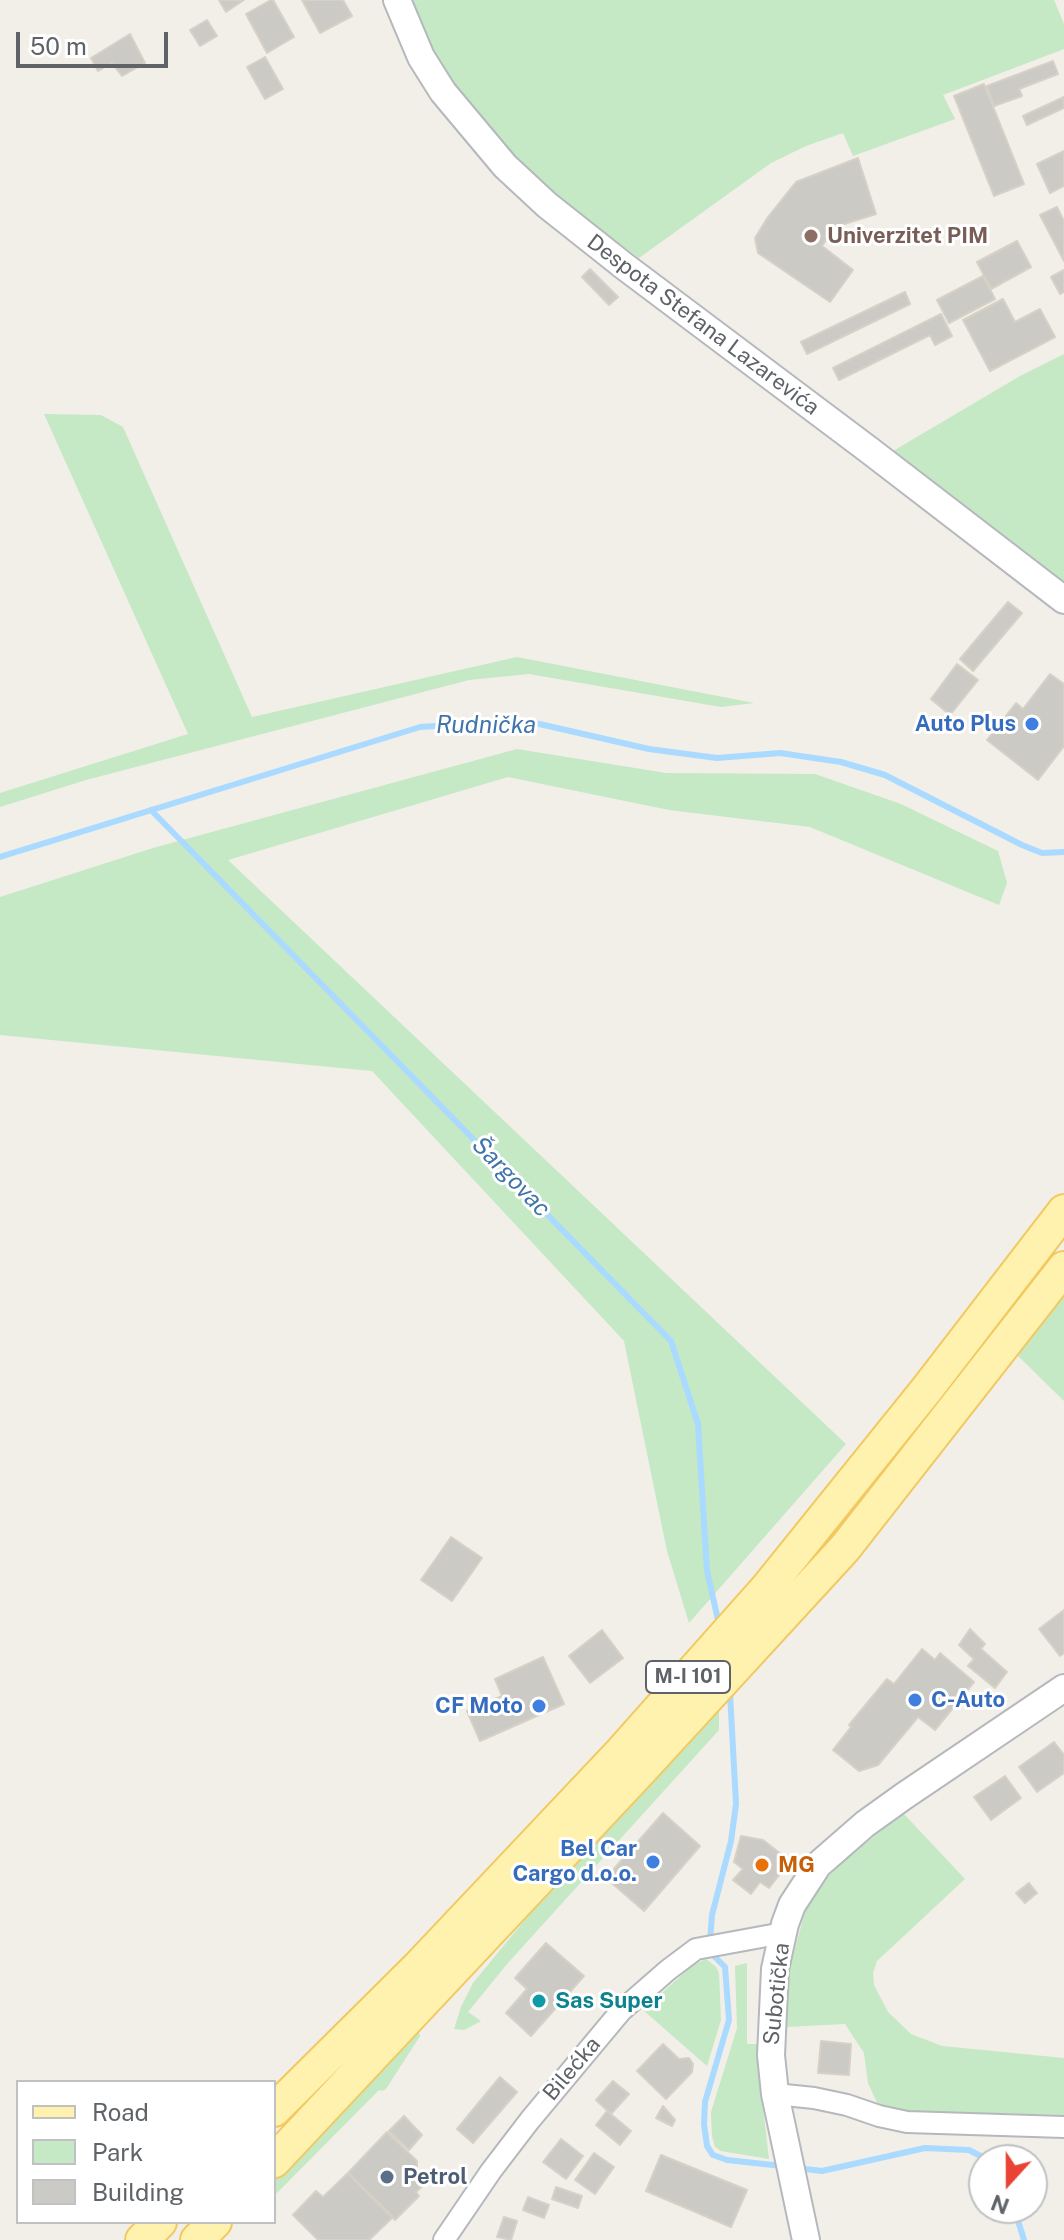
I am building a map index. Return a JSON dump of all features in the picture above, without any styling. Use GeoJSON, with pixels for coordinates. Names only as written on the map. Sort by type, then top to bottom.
{"type":"FeatureCollection","features":[{"type":"Feature","properties":{"kind":"main road","name":"M-I 101"},"geometry":{"type":"LineString","coordinates":[[276,2108],[430,1955],[622,1751],[766,1589],[937,1377],[1064,1211]]}},
{"type":"Feature","properties":{"kind":"main road","name":"M-I 101"},"geometry":{"type":"LineString","coordinates":[[276,2159],[836,1559],[1064,1268]]}},
{"type":"Feature","properties":{"kind":"main road"},"geometry":{"type":"LineString","coordinates":[[142,2240],[158,2224]]}},
{"type":"Feature","properties":{"kind":"main road"},"geometry":{"type":"LineString","coordinates":[[197,2240],[213,2224]]}},
{"type":"Feature","properties":{"kind":"street","name":"Despota Stefana Lazarevića"},"geometry":{"type":"LineString","coordinates":[[397,0],[421,57],[443,92],[505,166],[547,205],[1064,600]]}},
{"type":"Feature","properties":{"kind":"street","name":"Subotička"},"geometry":{"type":"LineString","coordinates":[[806,2240],[775,2094],[771,2055],[775,1969],[792,1905],[818,1865],[865,1824],[1064,1688]]}},
{"type":"Feature","properties":{"kind":"street","name":"Bilećka"},"geometry":{"type":"LineString","coordinates":[[444,2240],[530,2120],[621,2011],[696,1949],[783,1933]]}},
{"type":"Feature","properties":{"kind":"street"},"geometry":{"type":"LineString","coordinates":[[775,2094],[847,2105],[907,2122],[1064,2127]]}},
{"type":"Feature","properties":{"kind":"green space"},"geometry":{"type":"Polygon","coordinates":[[[408,0],[1054,0],[1064,24],[1064,49],[943,95],[955,119],[853,156],[843,133],[771,163],[639,258],[572,209],[503,151],[439,65],[408,0]]]}},
{"type":"Feature","properties":{"kind":"green space"},"geometry":{"type":"Polygon","coordinates":[[[1064,354],[1064,591],[888,454],[1020,376],[1064,354]]]}},
{"type":"Feature","properties":{"kind":"green space"},"geometry":{"type":"Polygon","coordinates":[[[44,414],[101,415],[123,427],[252,717],[517,657],[754,703],[721,707],[529,674],[469,680],[86,780],[0,807],[0,793],[188,734],[44,414]]]}},
{"type":"Feature","properties":{"kind":"green space"},"geometry":{"type":"Polygon","coordinates":[[[517,749],[666,773],[815,774],[901,804],[998,851],[1007,883],[999,905],[810,827],[669,810],[508,777],[228,860],[846,1444],[689,1623],[667,1551],[624,1341],[372,1071],[0,1035],[0,897],[153,848],[517,749]]]}},
{"type":"Feature","properties":{"kind":"green space"},"geometry":{"type":"Polygon","coordinates":[[[1064,1289],[1064,1401],[1014,1352],[1064,1289]]]}},
{"type":"Feature","properties":{"kind":"green space"},"geometry":{"type":"Polygon","coordinates":[[[719,1702],[719,1730],[507,1964],[468,2012],[481,2021],[464,2030],[454,2029],[473,1983],[538,1904],[719,1702]]]}},
{"type":"Feature","properties":{"kind":"green space"},"geometry":{"type":"Polygon","coordinates":[[[903,1813],[965,1879],[877,1961],[873,1973],[874,1985],[888,2012],[911,2034],[942,2046],[1064,2058],[1064,2115],[903,2111],[879,2107],[868,2083],[864,2053],[845,2024],[787,2027],[789,1971],[806,1908],[840,1864],[903,1813]]]}},
{"type":"Feature","properties":{"kind":"green space"},"geometry":{"type":"Polygon","coordinates":[[[706,1959],[719,1973],[721,2020],[707,2066],[643,2010],[693,1965],[706,1959]]]}},
{"type":"Feature","properties":{"kind":"green space"},"geometry":{"type":"Polygon","coordinates":[[[747,1963],[747,2044],[762,2044],[761,2091],[769,2159],[721,2151],[715,2147],[712,2136],[711,2112],[737,2028],[735,1966],[747,1963]]]}},
{"type":"Feature","properties":{"kind":"green space"},"geometry":{"type":"Polygon","coordinates":[[[415,2032],[420,2034],[386,2089],[379,2090],[276,2194],[276,2175],[415,2032]]]}},
{"type":"Feature","properties":{"kind":"building"},"geometry":{"type":"Polygon","coordinates":[[[219,0],[244,0],[226,12],[219,0]]]}},
{"type":"Feature","properties":{"kind":"building"},"geometry":{"type":"Polygon","coordinates":[[[271,0],[294,37],[267,53],[246,14],[271,0]]]}},
{"type":"Feature","properties":{"kind":"building"},"geometry":{"type":"Polygon","coordinates":[[[302,0],[343,0],[352,16],[320,33],[302,0]]]}},
{"type":"Feature","properties":{"kind":"building"},"geometry":{"type":"Polygon","coordinates":[[[207,20],[217,36],[200,46],[190,30],[207,20]]]}},
{"type":"Feature","properties":{"kind":"building"},"geometry":{"type":"Polygon","coordinates":[[[130,34],[145,63],[122,76],[112,63],[98,71],[91,58],[130,34]]]}},
{"type":"Feature","properties":{"kind":"building"},"geometry":{"type":"Polygon","coordinates":[[[265,57],[283,89],[265,99],[247,67],[265,57]]]}},
{"type":"Feature","properties":{"kind":"building"},"geometry":{"type":"Polygon","coordinates":[[[1053,61],[1058,74],[1019,89],[1022,96],[994,106],[987,86],[1053,61]]]}},
{"type":"Feature","properties":{"kind":"building"},"geometry":{"type":"Polygon","coordinates":[[[984,84],[1024,184],[994,196],[954,96],[984,84]]]}},
{"type":"Feature","properties":{"kind":"building"},"geometry":{"type":"Polygon","coordinates":[[[1064,97],[1064,108],[1027,125],[1023,116],[1064,97]]]}},
{"type":"Feature","properties":{"kind":"building"},"geometry":{"type":"Polygon","coordinates":[[[1064,151],[1064,186],[1050,193],[1037,164],[1064,151]]]}},
{"type":"Feature","properties":{"kind":"building"},"geometry":{"type":"Polygon","coordinates":[[[858,158],[876,214],[835,227],[822,246],[853,270],[830,302],[758,253],[755,238],[796,182],[858,158]]]}},
{"type":"Feature","properties":{"kind":"building"},"geometry":{"type":"Polygon","coordinates":[[[1057,207],[1064,221],[1064,261],[1040,215],[1057,207]]]}},
{"type":"Feature","properties":{"kind":"building"},"geometry":{"type":"Polygon","coordinates":[[[1017,241],[1031,267],[991,289],[977,262],[1017,241]]]}},
{"type":"Feature","properties":{"kind":"building"},"geometry":{"type":"Polygon","coordinates":[[[590,269],[618,297],[609,305],[582,277],[590,269]]]}},
{"type":"Feature","properties":{"kind":"building"},"geometry":{"type":"Polygon","coordinates":[[[1064,270],[1064,292],[1060,294],[1051,277],[1064,270]]]}},
{"type":"Feature","properties":{"kind":"building"},"geometry":{"type":"Polygon","coordinates":[[[983,276],[995,299],[949,323],[937,300],[983,276]]]}},
{"type":"Feature","properties":{"kind":"building"},"geometry":{"type":"Polygon","coordinates":[[[905,292],[910,304],[807,354],[801,342],[905,292]]]}},
{"type":"Feature","properties":{"kind":"building"},"geometry":{"type":"Polygon","coordinates":[[[1003,299],[1015,322],[1040,309],[1055,337],[990,371],[963,320],[1003,299]]]}},
{"type":"Feature","properties":{"kind":"building"},"geometry":{"type":"Polygon","coordinates":[[[941,314],[952,336],[935,345],[930,335],[839,380],[833,368],[941,314]]]}},
{"type":"Feature","properties":{"kind":"building"},"geometry":{"type":"Polygon","coordinates":[[[1008,602],[1022,613],[973,671],[960,659],[1008,602]]]}},
{"type":"Feature","properties":{"kind":"building"},"geometry":{"type":"Polygon","coordinates":[[[957,664],[978,680],[950,715],[931,699],[957,664]]]}},
{"type":"Feature","properties":{"kind":"building","name":"Auto Plus"},"geometry":{"type":"Polygon","coordinates":[[[1050,674],[1064,684],[1064,746],[1038,780],[987,740],[1016,703],[1023,709],[1050,674]]]}},
{"type":"Feature","properties":{"kind":"building"},"geometry":{"type":"Polygon","coordinates":[[[451,1537],[482,1558],[452,1601],[421,1580],[451,1537]]]}},
{"type":"Feature","properties":{"kind":"building"},"geometry":{"type":"Polygon","coordinates":[[[1064,1610],[1064,1653],[1060,1656],[1039,1629],[1064,1610]]]}},
{"type":"Feature","properties":{"kind":"building"},"geometry":{"type":"Polygon","coordinates":[[[970,1629],[985,1644],[981,1649],[1007,1672],[995,1688],[968,1666],[974,1659],[959,1645],[970,1629]]]}},
{"type":"Feature","properties":{"kind":"building"},"geometry":{"type":"Polygon","coordinates":[[[602,1630],[623,1658],[590,1683],[569,1656],[602,1630]]]}},
{"type":"Feature","properties":{"kind":"building","name":"C-Auto"},"geometry":{"type":"Polygon","coordinates":[[[922,1649],[935,1660],[940,1653],[974,1682],[935,1730],[918,1717],[878,1765],[859,1771],[833,1750],[887,1679],[894,1684],[922,1649]]]}},
{"type":"Feature","properties":{"kind":"building"},"geometry":{"type":"Polygon","coordinates":[[[543,1657],[564,1704],[480,1741],[467,1711],[502,1696],[495,1679],[543,1657]]]}},
{"type":"Feature","properties":{"kind":"building"},"geometry":{"type":"Polygon","coordinates":[[[1054,1742],[1064,1755],[1064,1773],[1037,1792],[1019,1767],[1054,1742]]]}},
{"type":"Feature","properties":{"kind":"building"},"geometry":{"type":"Polygon","coordinates":[[[1005,1776],[1021,1798],[991,1820],[974,1797],[1005,1776]]]}},
{"type":"Feature","properties":{"kind":"building","name":"Bel Car Cargo d.o.o."},"geometry":{"type":"Polygon","coordinates":[[[663,1813],[700,1846],[644,1911],[606,1878],[663,1813]]]}},
{"type":"Feature","properties":{"kind":"building","name":"MG"},"geometry":{"type":"Polygon","coordinates":[[[741,1836],[763,1840],[790,1861],[769,1888],[760,1882],[751,1894],[733,1880],[743,1869],[734,1862],[741,1836]]]}},
{"type":"Feature","properties":{"kind":"building"},"geometry":{"type":"Polygon","coordinates":[[[1029,1883],[1037,1893],[1025,1903],[1016,1893],[1029,1883]]]}},
{"type":"Feature","properties":{"kind":"building","name":"Sas Super"},"geometry":{"type":"Polygon","coordinates":[[[546,1943],[584,1976],[531,2036],[506,2013],[527,1989],[515,1978],[546,1943]]]}},
{"type":"Feature","properties":{"kind":"building"},"geometry":{"type":"Polygon","coordinates":[[[821,2041],[851,2044],[849,2075],[818,2073],[821,2041]]]}},
{"type":"Feature","properties":{"kind":"building"},"geometry":{"type":"Polygon","coordinates":[[[663,2044],[679,2059],[689,2058],[693,2064],[692,2072],[666,2099],[637,2071],[663,2044]]]}},
{"type":"Feature","properties":{"kind":"building"},"geometry":{"type":"Polygon","coordinates":[[[500,2077],[517,2092],[473,2143],[457,2129],[500,2077]]]}},
{"type":"Feature","properties":{"kind":"building"},"geometry":{"type":"Polygon","coordinates":[[[613,2081],[629,2094],[611,2114],[596,2100],[613,2081]]]}},
{"type":"Feature","properties":{"kind":"building"},"geometry":{"type":"Polygon","coordinates":[[[663,2106],[675,2120],[672,2126],[656,2118],[663,2106]]]}},
{"type":"Feature","properties":{"kind":"building"},"geometry":{"type":"Polygon","coordinates":[[[607,2111],[631,2131],[620,2145],[596,2125],[607,2111]]]}},
{"type":"Feature","properties":{"kind":"building"},"geometry":{"type":"Polygon","coordinates":[[[404,2116],[422,2135],[409,2150],[389,2131],[404,2116]]]}},
{"type":"Feature","properties":{"kind":"building","name":"Petrol"},"geometry":{"type":"Polygon","coordinates":[[[387,2132],[417,2161],[417,2171],[427,2182],[416,2192],[419,2196],[395,2220],[348,2173],[387,2132]]]}},
{"type":"Feature","properties":{"kind":"building"},"geometry":{"type":"Polygon","coordinates":[[[561,2139],[583,2156],[566,2179],[543,2162],[561,2139]]]}},
{"type":"Feature","properties":{"kind":"building"},"geometry":{"type":"Polygon","coordinates":[[[594,2153],[614,2167],[595,2194],[575,2180],[594,2153]]]}},
{"type":"Feature","properties":{"kind":"building"},"geometry":{"type":"Polygon","coordinates":[[[661,2155],[747,2190],[731,2227],[646,2191],[661,2155]]]}},
{"type":"Feature","properties":{"kind":"building"},"geometry":{"type":"Polygon","coordinates":[[[348,2173],[393,2217],[369,2240],[318,2240],[293,2215],[316,2191],[323,2197],[348,2173]]]}},
{"type":"Feature","properties":{"kind":"building"},"geometry":{"type":"Polygon","coordinates":[[[556,2187],[582,2196],[578,2208],[552,2199],[556,2187]]]}},
{"type":"Feature","properties":{"kind":"building"},"geometry":{"type":"Polygon","coordinates":[[[528,2197],[549,2205],[544,2218],[523,2210],[528,2197]]]}},
{"type":"Feature","properties":{"kind":"building"},"geometry":{"type":"Polygon","coordinates":[[[504,2217],[517,2221],[511,2240],[497,2237],[504,2217]]]}},
{"type":"Feature","properties":{"kind":"waterway","name":"Rudnička"},"geometry":{"type":"LineString","coordinates":[[0,857],[420,727],[484,723],[535,723],[649,749],[717,758],[780,753],[841,762],[885,775],[1022,845],[1042,853],[1064,852]]}},
{"type":"Feature","properties":{"kind":"waterway","name":"Šargovac"},"geometry":{"type":"LineString","coordinates":[[151,810],[671,1341],[698,1424],[707,1571],[718,1620]]}},
{"type":"Feature","properties":{"kind":"waterway"},"geometry":{"type":"LineString","coordinates":[[730,1693],[736,1804],[731,1841],[712,1915],[710,1941],[712,1954],[725,1967],[729,2020],[705,2102],[704,2124],[707,2146],[713,2155],[727,2160],[782,2166]]}},
{"type":"Feature","properties":{"kind":"waterway"},"geometry":{"type":"LineString","coordinates":[[797,2168],[822,2171],[925,2148],[968,2150]]}},
{"type":"Feature","properties":{"kind":"waterway"},"geometry":{"type":"LineString","coordinates":[[1019,2224],[1024,2240]]}},
{"type":"Feature","properties":{"kind":"place","name":"Univerzitet PIM"},"geometry":{"type":"Point","coordinates":[811,236]}},
{"type":"Feature","properties":{"kind":"place","name":"Auto Plus"},"geometry":{"type":"Point","coordinates":[1032,724]}},
{"type":"Feature","properties":{"kind":"place","name":"C-Auto"},"geometry":{"type":"Point","coordinates":[915,1700]}},
{"type":"Feature","properties":{"kind":"place","name":"CF Moto"},"geometry":{"type":"Point","coordinates":[539,1706]}},
{"type":"Feature","properties":{"kind":"place","name":"Bel Car Cargo d.o.o."},"geometry":{"type":"Point","coordinates":[653,1862]}},
{"type":"Feature","properties":{"kind":"place","name":"MG"},"geometry":{"type":"Point","coordinates":[762,1865]}},
{"type":"Feature","properties":{"kind":"place","name":"Sas Super"},"geometry":{"type":"Point","coordinates":[539,2001]}},
{"type":"Feature","properties":{"kind":"place","name":"Petrol"},"geometry":{"type":"Point","coordinates":[387,2177]}}]}
